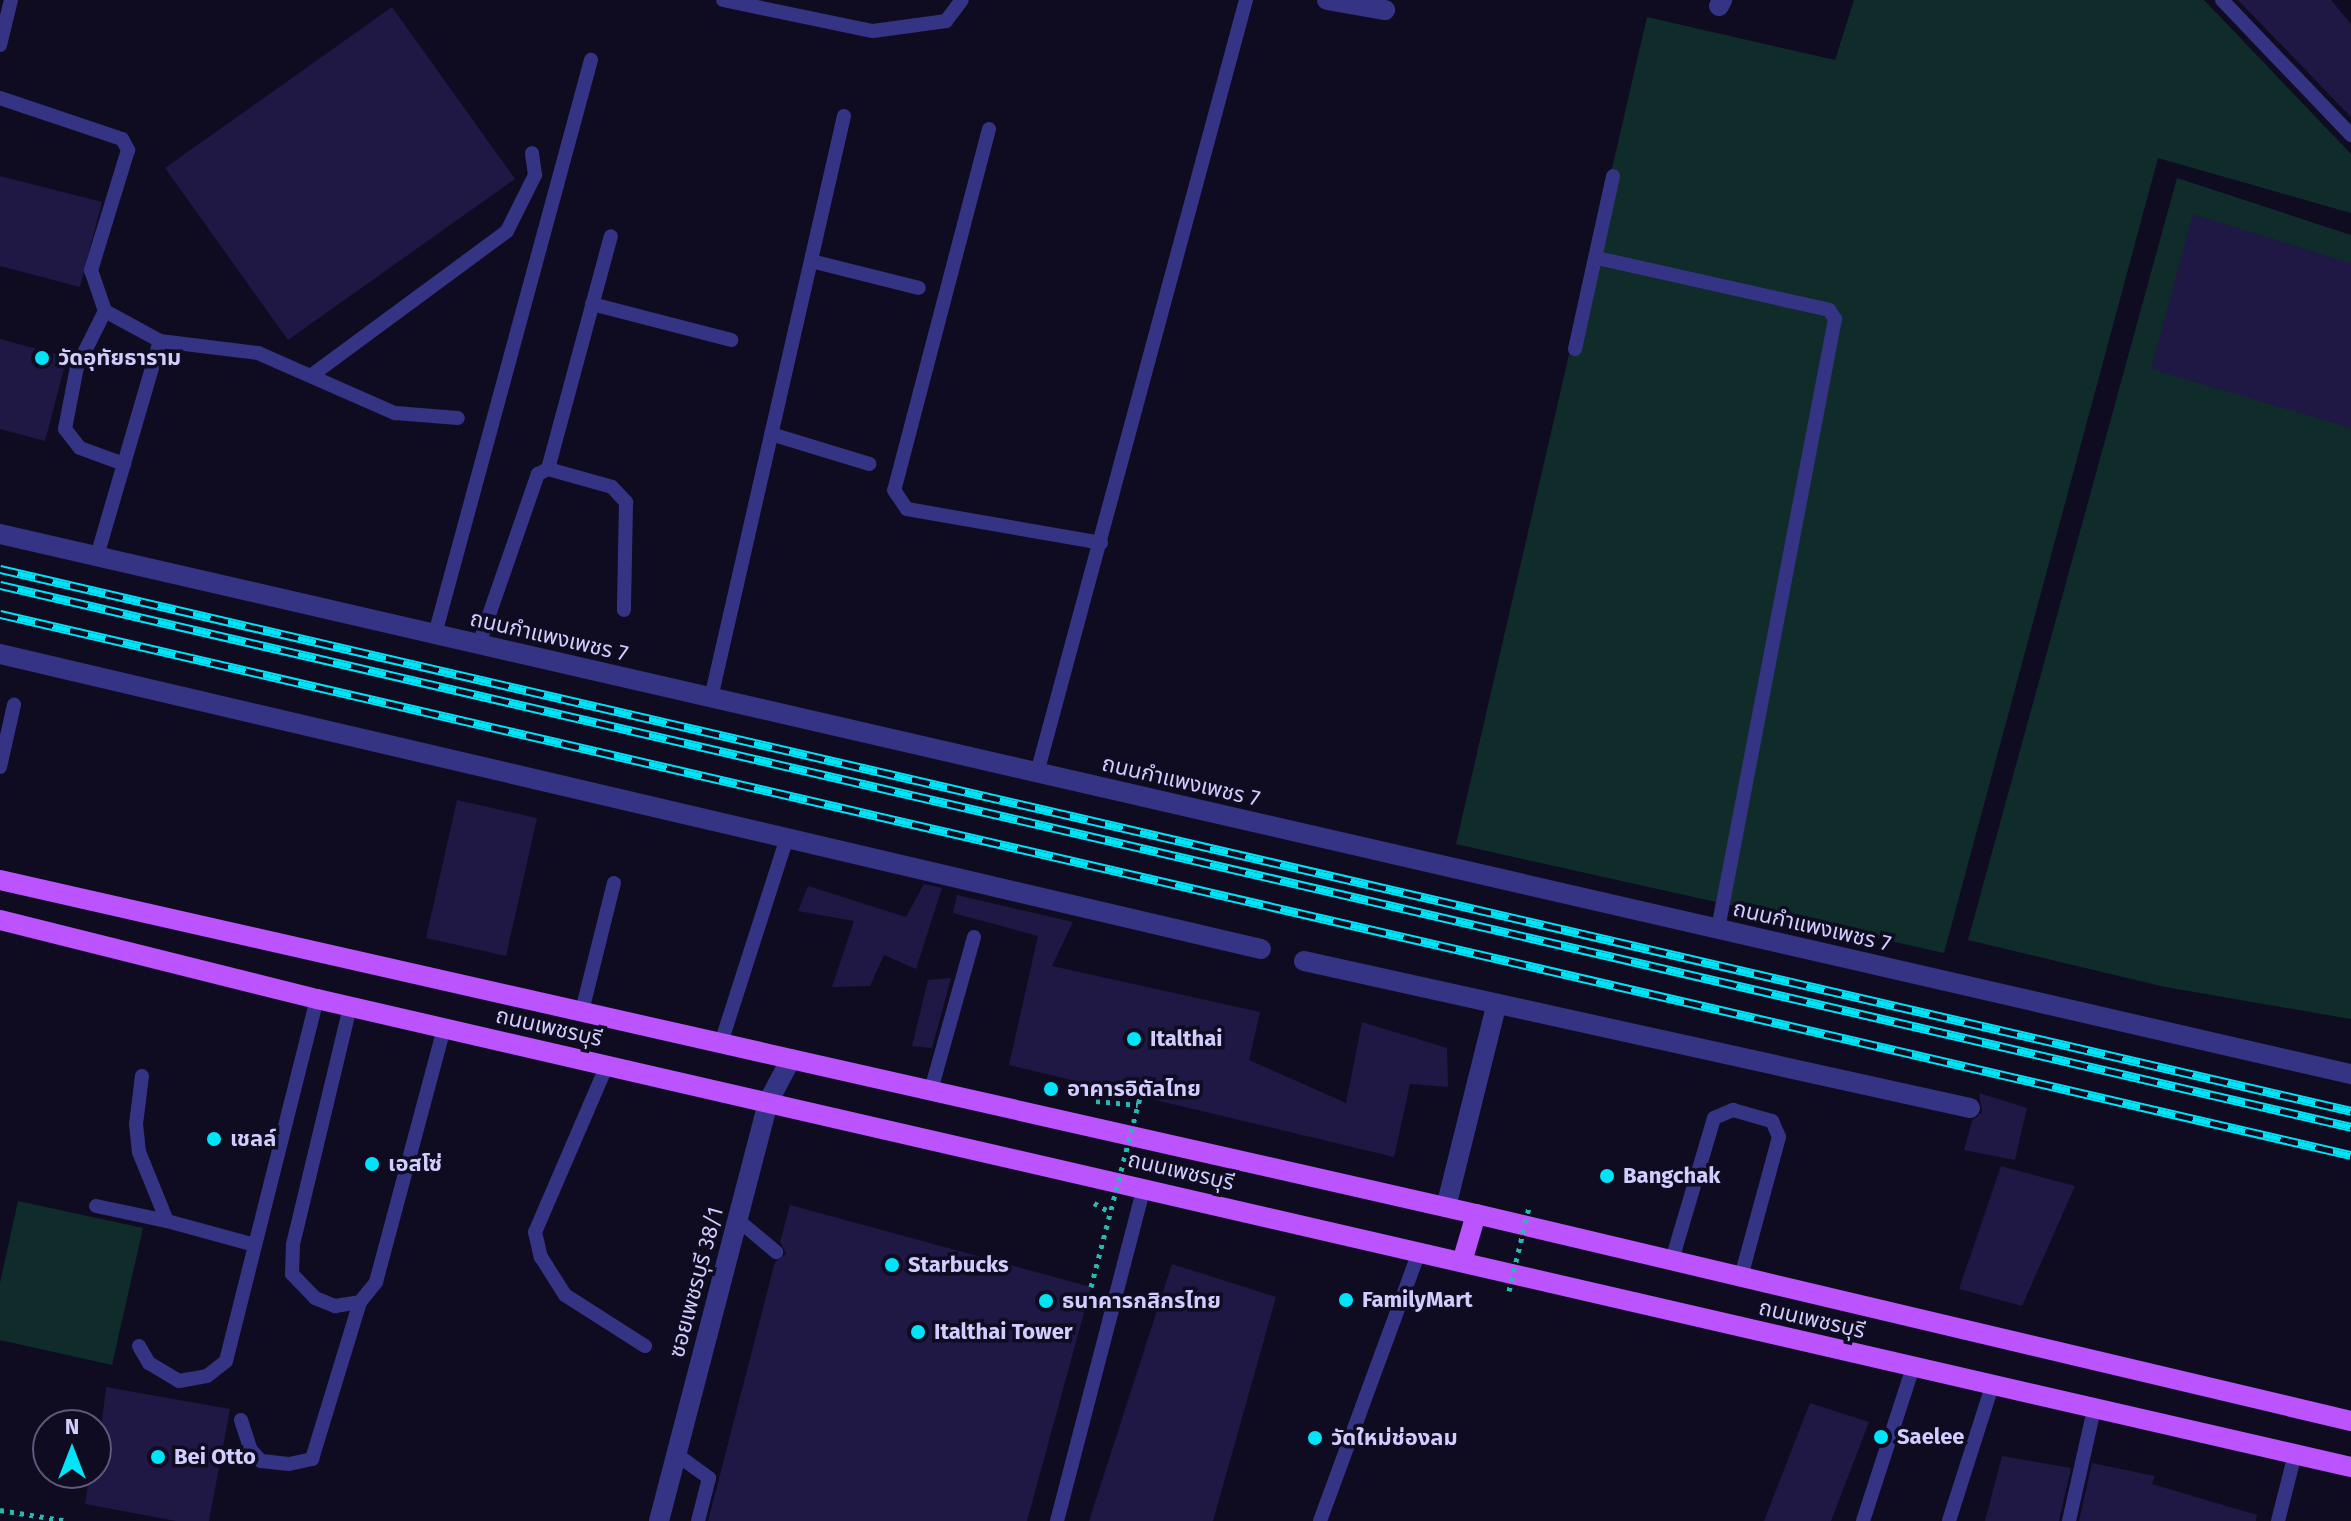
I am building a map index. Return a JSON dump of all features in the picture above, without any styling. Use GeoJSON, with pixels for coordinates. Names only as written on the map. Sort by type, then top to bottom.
{"type":"FeatureCollection","features":[{"type":"Feature","properties":{"kind":"main road","name":"ถนนเพชรบุรี"},"geometry":{"type":"LineString","coordinates":[[0,880],[1446,1207],[2351,1421]]}},
{"type":"Feature","properties":{"kind":"main road","name":"ถนนเพชรบุรี"},"geometry":{"type":"LineString","coordinates":[[0,920],[350,1007],[1144,1187],[2351,1467]]}},
{"type":"Feature","properties":{"kind":"main road"},"geometry":{"type":"LineString","coordinates":[[1462,1262],[1476,1214]]}},
{"type":"Feature","properties":{"kind":"street"},"geometry":{"type":"LineString","coordinates":[[1339,1],[1381,7]]}},
{"type":"Feature","properties":{"kind":"street","name":"ถนนกำแพงเพชร 7"},"geometry":{"type":"LineString","coordinates":[[0,534],[2351,1074]]}},
{"type":"Feature","properties":{"kind":"street"},"geometry":{"type":"LineString","coordinates":[[0,654],[1261,949]]}},
{"type":"Feature","properties":{"kind":"street"},"geometry":{"type":"LineString","coordinates":[[1304,961],[1496,1006],[1970,1108]]}},
{"type":"Feature","properties":{"kind":"street"},"geometry":{"type":"LineString","coordinates":[[1446,1207],[1496,1006]]}},
{"type":"Feature","properties":{"kind":"street","name":"ซอยเพชรบุรี 38/1"},"geometry":{"type":"LineString","coordinates":[[659,1521],[768,1102],[791,1059]]}},
{"type":"Feature","properties":{"kind":"lane"},"geometry":{"type":"LineString","coordinates":[[0,45],[11,0]]}},
{"type":"Feature","properties":{"kind":"lane"},"geometry":{"type":"LineString","coordinates":[[723,0],[873,31],[946,21],[962,0]]}},
{"type":"Feature","properties":{"kind":"lane"},"geometry":{"type":"LineString","coordinates":[[1037,773],[1246,0]]}},
{"type":"Feature","properties":{"kind":"lane"},"geometry":{"type":"LineString","coordinates":[[2222,0],[2351,135]]}},
{"type":"Feature","properties":{"kind":"lane"},"geometry":{"type":"LineString","coordinates":[[435,634],[591,60]]}},
{"type":"Feature","properties":{"kind":"lane"},"geometry":{"type":"LineString","coordinates":[[0,98],[122,139],[128,150],[91,270],[105,311],[160,341],[258,353],[395,413],[458,418]]}},
{"type":"Feature","properties":{"kind":"lane"},"geometry":{"type":"LineString","coordinates":[[711,698],[844,116]]}},
{"type":"Feature","properties":{"kind":"lane"},"geometry":{"type":"LineString","coordinates":[[989,129],[894,490],[907,509],[1101,543]]}},
{"type":"Feature","properties":{"kind":"lane"},"geometry":{"type":"LineString","coordinates":[[312,375],[507,231],[535,175],[532,153]]}},
{"type":"Feature","properties":{"kind":"lane"},"geometry":{"type":"LineString","coordinates":[[1575,349],[1613,176]]}},
{"type":"Feature","properties":{"kind":"lane"},"geometry":{"type":"LineString","coordinates":[[548,469],[611,236]]}},
{"type":"Feature","properties":{"kind":"lane"},"geometry":{"type":"LineString","coordinates":[[1597,258],[1829,310],[1835,319],[1718,929]]}},
{"type":"Feature","properties":{"kind":"lane"},"geometry":{"type":"LineString","coordinates":[[811,261],[919,288]]}},
{"type":"Feature","properties":{"kind":"lane"},"geometry":{"type":"LineString","coordinates":[[592,304],[731,340]]}},
{"type":"Feature","properties":{"kind":"lane"},"geometry":{"type":"LineString","coordinates":[[105,311],[77,367],[65,429],[80,448],[124,464]]}},
{"type":"Feature","properties":{"kind":"lane"},"geometry":{"type":"LineString","coordinates":[[97,556],[160,341]]}},
{"type":"Feature","properties":{"kind":"lane"},"geometry":{"type":"LineString","coordinates":[[771,434],[870,464]]}},
{"type":"Feature","properties":{"kind":"lane"},"geometry":{"type":"LineString","coordinates":[[479,644],[538,474],[548,469],[612,487],[626,502],[624,610]]}},
{"type":"Feature","properties":{"kind":"lane"},"geometry":{"type":"LineString","coordinates":[[0,767],[14,705]]}},
{"type":"Feature","properties":{"kind":"lane"},"geometry":{"type":"LineString","coordinates":[[721,1043],[787,838]]}},
{"type":"Feature","properties":{"kind":"lane"},"geometry":{"type":"LineString","coordinates":[[582,1011],[614,883]]}},
{"type":"Feature","properties":{"kind":"lane"},"geometry":{"type":"LineString","coordinates":[[931,1090],[974,937]]}},
{"type":"Feature","properties":{"kind":"lane"},"geometry":{"type":"LineString","coordinates":[[139,1346],[149,1363],[179,1381],[207,1376],[226,1361],[317,999]]}},
{"type":"Feature","properties":{"kind":"lane"},"geometry":{"type":"LineString","coordinates":[[350,1007],[293,1245],[292,1274],[315,1298],[335,1306],[360,1302]]}},
{"type":"Feature","properties":{"kind":"lane"},"geometry":{"type":"LineString","coordinates":[[241,1420],[251,1450],[261,1461],[289,1464],[312,1459],[360,1302],[376,1282],[444,1028]]}},
{"type":"Feature","properties":{"kind":"lane"},"geometry":{"type":"LineString","coordinates":[[607,1065],[535,1232],[541,1257],[565,1295],[645,1346]]}},
{"type":"Feature","properties":{"kind":"lane"},"geometry":{"type":"LineString","coordinates":[[142,1076],[136,1124],[139,1152],[167,1221]]}},
{"type":"Feature","properties":{"kind":"lane"},"geometry":{"type":"LineString","coordinates":[[1672,1260],[1714,1118],[1733,1110],[1772,1121],[1779,1137],[1741,1277]]}},
{"type":"Feature","properties":{"kind":"lane"},"geometry":{"type":"LineString","coordinates":[[1057,1521],[1144,1187]]}},
{"type":"Feature","properties":{"kind":"lane"},"geometry":{"type":"LineString","coordinates":[[96,1206],[255,1245]]}},
{"type":"Feature","properties":{"kind":"lane"},"geometry":{"type":"LineString","coordinates":[[738,1220],[776,1252]]}},
{"type":"Feature","properties":{"kind":"lane"},"geometry":{"type":"LineString","coordinates":[[1320,1521],[1419,1252]]}},
{"type":"Feature","properties":{"kind":"lane"},"geometry":{"type":"LineString","coordinates":[[1863,1521],[1913,1367]]}},
{"type":"Feature","properties":{"kind":"lane"},"geometry":{"type":"LineString","coordinates":[[1949,1521],[1992,1386]]}},
{"type":"Feature","properties":{"kind":"lane"},"geometry":{"type":"LineString","coordinates":[[2069,1521],[2094,1409]]}},
{"type":"Feature","properties":{"kind":"lane"},"geometry":{"type":"LineString","coordinates":[[676,1454],[709,1478],[698,1521]]}},
{"type":"Feature","properties":{"kind":"lane"},"geometry":{"type":"LineString","coordinates":[[2278,1521],[2295,1454]]}},
{"type":"Feature","properties":{"kind":"path"},"geometry":{"type":"LineString","coordinates":[[1091,1287],[1140,1098]]}},
{"type":"Feature","properties":{"kind":"path"},"geometry":{"type":"LineString","coordinates":[[1096,1101],[1138,1105]]}},
{"type":"Feature","properties":{"kind":"path"},"geometry":{"type":"LineString","coordinates":[[1509,1291],[1529,1207]]}},
{"type":"Feature","properties":{"kind":"path"},"geometry":{"type":"LineString","coordinates":[[0,1510],[68,1521]]}},
{"type":"Feature","properties":{"kind":"green space"},"geometry":{"type":"Polygon","coordinates":[[[1854,0],[2204,0],[2351,154],[2351,213],[2158,158],[1944,953],[1456,844],[1647,17],[1835,60],[1854,0]]]}},
{"type":"Feature","properties":{"kind":"green space"},"geometry":{"type":"Polygon","coordinates":[[[2177,178],[2351,235],[2351,1019],[2165,987],[1968,940],[2177,178]]]}},
{"type":"Feature","properties":{"kind":"green space"},"geometry":{"type":"Polygon","coordinates":[[[18,1201],[143,1228],[112,1365],[0,1340],[0,1283],[18,1201]]]}},
{"type":"Feature","properties":{"kind":"building"},"geometry":{"type":"Polygon","coordinates":[[[2238,0],[2331,0],[2351,24],[2351,117],[2238,0]]]}},
{"type":"Feature","properties":{"kind":"building"},"geometry":{"type":"Polygon","coordinates":[[[392,7],[515,179],[288,340],[165,168],[392,7]]]}},
{"type":"Feature","properties":{"kind":"building"},"geometry":{"type":"Polygon","coordinates":[[[0,176],[102,202],[80,287],[0,266],[0,176]]]}},
{"type":"Feature","properties":{"kind":"building"},"geometry":{"type":"Polygon","coordinates":[[[2193,214],[2351,263],[2351,428],[2151,369],[2193,214]]]}},
{"type":"Feature","properties":{"kind":"building"},"geometry":{"type":"Polygon","coordinates":[[[0,339],[67,357],[45,441],[0,429],[0,339]]]}},
{"type":"Feature","properties":{"kind":"building"},"geometry":{"type":"Polygon","coordinates":[[[457,800],[537,818],[506,956],[426,938],[457,800]]]}},
{"type":"Feature","properties":{"kind":"building"},"geometry":{"type":"Polygon","coordinates":[[[924,884],[942,888],[916,969],[884,955],[870,986],[832,987],[854,921],[798,911],[808,886],[906,917],[924,884]]]}},
{"type":"Feature","properties":{"kind":"building"},"geometry":{"type":"Polygon","coordinates":[[[957,895],[1073,922],[1052,966],[1260,1012],[1249,1060],[1346,1103],[1362,1022],[1447,1048],[1448,1087],[1410,1084],[1394,1157],[1009,1065],[1038,936],[953,913],[957,895]]]}},
{"type":"Feature","properties":{"kind":"building"},"geometry":{"type":"Polygon","coordinates":[[[951,978],[932,1048],[912,1046],[928,980],[951,978]]]}},
{"type":"Feature","properties":{"kind":"building"},"geometry":{"type":"Polygon","coordinates":[[[1979,1093],[2027,1108],[2015,1160],[1964,1150],[1972,1121],[1982,1112],[1979,1093]]]}},
{"type":"Feature","properties":{"kind":"building"},"geometry":{"type":"Polygon","coordinates":[[[2001,1166],[2075,1186],[2022,1306],[1959,1289],[2001,1166]]]}},
{"type":"Feature","properties":{"kind":"building","name":"Italthai Tower"},"geometry":{"type":"Polygon","coordinates":[[[790,1205],[1091,1287],[1027,1521],[708,1521],[775,1262],[786,1254],[780,1242],[790,1205]]]}},
{"type":"Feature","properties":{"kind":"building"},"geometry":{"type":"Polygon","coordinates":[[[1172,1264],[1276,1297],[1213,1521],[1089,1521],[1172,1264]]]}},
{"type":"Feature","properties":{"kind":"building","name":"Bei Otto"},"geometry":{"type":"Polygon","coordinates":[[[106,1387],[230,1409],[209,1521],[176,1521],[85,1504],[87,1489],[112,1489],[112,1409],[103,1409],[106,1387]]]}},
{"type":"Feature","properties":{"kind":"building"},"geometry":{"type":"Polygon","coordinates":[[[1810,1403],[1869,1422],[1831,1521],[1764,1521],[1810,1403]]]}},
{"type":"Feature","properties":{"kind":"building"},"geometry":{"type":"Polygon","coordinates":[[[2002,1456],[2071,1468],[2059,1521],[1985,1521],[2002,1456]]]}},
{"type":"Feature","properties":{"kind":"building"},"geometry":{"type":"Polygon","coordinates":[[[2092,1463],[2155,1476],[2152,1484],[2257,1515],[2256,1521],[2079,1521],[2092,1463]]]}},
{"type":"Feature","properties":{"kind":"railway"},"geometry":{"type":"LineString","coordinates":[[0,569],[2351,1111]]}},
{"type":"Feature","properties":{"kind":"railway"},"geometry":{"type":"LineString","coordinates":[[0,585],[2351,1127]]}},
{"type":"Feature","properties":{"kind":"railway"},"geometry":{"type":"LineString","coordinates":[[0,614],[2351,1155]]}},
{"type":"Feature","properties":{"kind":"place","name":"วัดอุทัยธาราม"},"geometry":{"type":"Point","coordinates":[42,358]}},
{"type":"Feature","properties":{"kind":"place","name":"Italthai"},"geometry":{"type":"Point","coordinates":[1134,1039]}},
{"type":"Feature","properties":{"kind":"place","name":"อาคารอิตัลไทย"},"geometry":{"type":"Point","coordinates":[1051,1089]}},
{"type":"Feature","properties":{"kind":"place","name":"เชลล์"},"geometry":{"type":"Point","coordinates":[214,1139]}},
{"type":"Feature","properties":{"kind":"place","name":"เอสโซ่"},"geometry":{"type":"Point","coordinates":[372,1164]}},
{"type":"Feature","properties":{"kind":"place","name":"Bangchak"},"geometry":{"type":"Point","coordinates":[1607,1176]}},
{"type":"Feature","properties":{"kind":"place","name":"Starbucks"},"geometry":{"type":"Point","coordinates":[892,1265]}},
{"type":"Feature","properties":{"kind":"place","name":"FamilyMart"},"geometry":{"type":"Point","coordinates":[1346,1300]}},
{"type":"Feature","properties":{"kind":"place","name":"ธนาคารกสิกรไทย"},"geometry":{"type":"Point","coordinates":[1046,1301]}},
{"type":"Feature","properties":{"kind":"place","name":"Italthai Tower"},"geometry":{"type":"Point","coordinates":[918,1332]}},
{"type":"Feature","properties":{"kind":"place","name":"Saelee"},"geometry":{"type":"Point","coordinates":[1881,1437]}},
{"type":"Feature","properties":{"kind":"place","name":"วัดใหม่ช่องลม"},"geometry":{"type":"Point","coordinates":[1315,1438]}},
{"type":"Feature","properties":{"kind":"place","name":"Bei Otto"},"geometry":{"type":"Point","coordinates":[158,1457]}}]}
